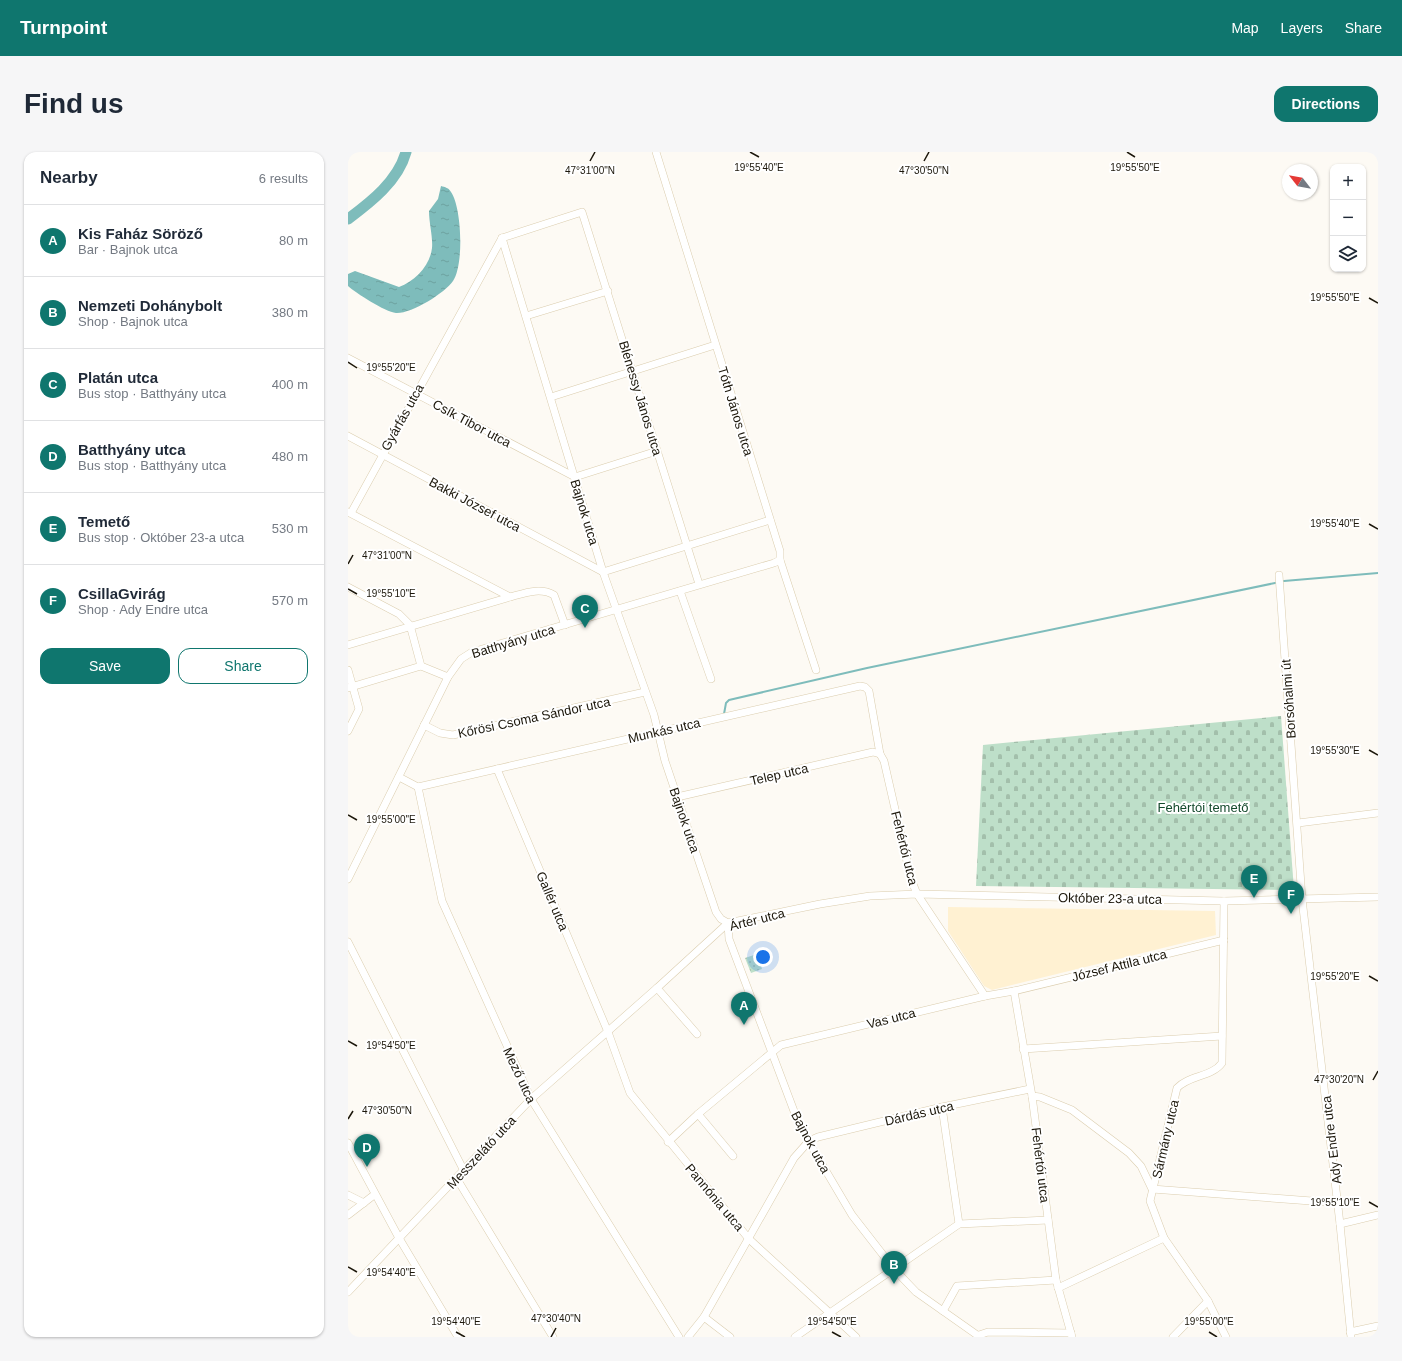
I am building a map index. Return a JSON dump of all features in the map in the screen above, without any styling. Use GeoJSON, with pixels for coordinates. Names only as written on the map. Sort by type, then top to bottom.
{"type":"FeatureCollection","features":[{"type":"Feature","properties":{"kind":"street","name":"Tóth János utca"},"geometry":{"type":"LineString","coordinates":[[656,152],[780,550],[780,560],[816,670]]}},
{"type":"Feature","properties":{"kind":"street","name":"Blénessy János utca"},"geometry":{"type":"LineString","coordinates":[[502,238],[582,212],[634,372],[699,584]]}},
{"type":"Feature","properties":{"kind":"street","name":"Bajnok utca"},"geometry":{"type":"LineString","coordinates":[[502,238],[603,572],[658,731],[665,760],[677,797],[716,912],[721,919],[728,923],[729,939],[800,1127],[852,1215],[894,1269],[916,1292],[979,1336]]}},
{"type":"Feature","properties":{"kind":"street","name":"Gyárfás utca"},"geometry":{"type":"LineString","coordinates":[[349,512],[502,238]]}},
{"type":"Feature","properties":{"kind":"street"},"geometry":{"type":"LineString","coordinates":[[526,316],[608,291]]}},
{"type":"Feature","properties":{"kind":"street"},"geometry":{"type":"LineString","coordinates":[[551,396],[634,372],[715,345]]}},
{"type":"Feature","properties":{"kind":"street","name":"Csík Tibor utca"},"geometry":{"type":"LineString","coordinates":[[348,358],[575,477]]}},
{"type":"Feature","properties":{"kind":"street","name":"Bakki József utca"},"geometry":{"type":"LineString","coordinates":[[348,436],[603,572]]}},
{"type":"Feature","properties":{"kind":"street"},"geometry":{"type":"LineString","coordinates":[[575,477],[657,451]]}},
{"type":"Feature","properties":{"kind":"street"},"geometry":{"type":"LineString","coordinates":[[349,512],[510,597]]}},
{"type":"Feature","properties":{"kind":"street"},"geometry":{"type":"LineString","coordinates":[[603,572],[687,544],[770,520]]}},
{"type":"Feature","properties":{"kind":"street","name":"Batthyány utca"},"geometry":{"type":"LineString","coordinates":[[348,880],[448,677],[461,659],[472,652],[617,610],[780,560]]}},
{"type":"Feature","properties":{"kind":"street","name":"Borsóhalmi út"},"geometry":{"type":"LineString","coordinates":[[1279,575],[1298,823]]}},
{"type":"Feature","properties":{"kind":"street"},"geometry":{"type":"LineString","coordinates":[[348,587],[399,614],[410,625],[421,666]]}},
{"type":"Feature","properties":{"kind":"street"},"geometry":{"type":"LineString","coordinates":[[348,645],[410,625],[538,590],[547,591],[554,595],[565,625]]}},
{"type":"Feature","properties":{"kind":"street"},"geometry":{"type":"LineString","coordinates":[[680,591],[711,678]]}},
{"type":"Feature","properties":{"kind":"street"},"geometry":{"type":"LineString","coordinates":[[351,687],[421,666],[448,677]]}},
{"type":"Feature","properties":{"kind":"street"},"geometry":{"type":"LineString","coordinates":[[348,670],[351,687],[359,709],[348,731]]}},
{"type":"Feature","properties":{"kind":"street","name":"Munkás utca"},"geometry":{"type":"LineString","coordinates":[[418,787],[860,686],[869,691],[880,754]]}},
{"type":"Feature","properties":{"kind":"street","name":"Kőrösi Csoma Sándor utca"},"geometry":{"type":"LineString","coordinates":[[424,725],[440,733],[453,735],[645,692]]}},
{"type":"Feature","properties":{"kind":"street","name":"Telep utca"},"geometry":{"type":"LineString","coordinates":[[677,797],[873,752],[880,754]]}},
{"type":"Feature","properties":{"kind":"street","name":"Fehértói utca"},"geometry":{"type":"LineString","coordinates":[[880,754],[884,761],[911,879],[917,894],[985,996]]}},
{"type":"Feature","properties":{"kind":"street","name":"Gallér utca"},"geometry":{"type":"LineString","coordinates":[[498,769],[608,1032]]}},
{"type":"Feature","properties":{"kind":"street"},"geometry":{"type":"LineString","coordinates":[[398,777],[418,787]]}},
{"type":"Feature","properties":{"kind":"street","name":"Mező utca"},"geometry":{"type":"LineString","coordinates":[[418,787],[442,901],[530,1099],[679,1337]]}},
{"type":"Feature","properties":{"kind":"street"},"geometry":{"type":"LineString","coordinates":[[1298,823],[1378,813]]}},
{"type":"Feature","properties":{"kind":"street","name":"Ady Endre utca"},"geometry":{"type":"LineString","coordinates":[[1298,823],[1302,900],[1338,1203],[1350,1334]]}},
{"type":"Feature","properties":{"kind":"street","name":"Október 23-a utca"},"geometry":{"type":"LineString","coordinates":[[917,894],[1224,901],[1378,897]]}},
{"type":"Feature","properties":{"kind":"street","name":"Ártér utca"},"geometry":{"type":"LineString","coordinates":[[657,988],[728,923],[820,904],[870,896],[917,894]]}},
{"type":"Feature","properties":{"kind":"street","name":"Sármány utca"},"geometry":{"type":"LineString","coordinates":[[1224,901],[1222,1063],[1218,1069],[1183,1082],[1177,1088],[1150,1201],[1164,1238],[1208,1301],[1226,1337]]}},
{"type":"Feature","properties":{"kind":"street","name":"József Attila utca"},"geometry":{"type":"LineString","coordinates":[[1014,991],[1224,940]]}},
{"type":"Feature","properties":{"kind":"street"},"geometry":{"type":"LineString","coordinates":[[348,942],[464,1170]]}},
{"type":"Feature","properties":{"kind":"street"},"geometry":{"type":"LineString","coordinates":[[657,988],[697,1034]]}},
{"type":"Feature","properties":{"kind":"street","name":"Messzelátó utca"},"geometry":{"type":"LineString","coordinates":[[348,1292],[398,1238],[457,1179],[530,1099],[657,988]]}},
{"type":"Feature","properties":{"kind":"street","name":"Fehértói utca"},"geometry":{"type":"LineString","coordinates":[[1014,991],[1031,1092],[1056,1280],[1072,1335]]}},
{"type":"Feature","properties":{"kind":"street","name":"Vas utca"},"geometry":{"type":"LineString","coordinates":[[668,1142],[698,1114],[781,1045],[985,996],[1014,991]]}},
{"type":"Feature","properties":{"kind":"street","name":"Pannónia utca"},"geometry":{"type":"LineString","coordinates":[[608,1032],[630,1093],[668,1142],[749,1239],[856,1337]]}},
{"type":"Feature","properties":{"kind":"street"},"geometry":{"type":"LineString","coordinates":[[1023,1049],[1222,1036]]}},
{"type":"Feature","properties":{"kind":"street"},"geometry":{"type":"LineString","coordinates":[[1031,1092],[1072,1110],[1123,1148],[1141,1166],[1152,1189],[1338,1203]]}},
{"type":"Feature","properties":{"kind":"street","name":"Dárdás utca"},"geometry":{"type":"LineString","coordinates":[[809,1142],[818,1137],[942,1107],[1031,1092]]}},
{"type":"Feature","properties":{"kind":"street"},"geometry":{"type":"LineString","coordinates":[[942,1107],[960,1224]]}},
{"type":"Feature","properties":{"kind":"street"},"geometry":{"type":"LineString","coordinates":[[698,1114],[733,1156]]}},
{"type":"Feature","properties":{"kind":"street"},"geometry":{"type":"LineString","coordinates":[[688,1337],[704,1317],[794,1158],[809,1142]]}},
{"type":"Feature","properties":{"kind":"street"},"geometry":{"type":"LineString","coordinates":[[348,1143],[374,1195],[398,1238],[458,1337]]}},
{"type":"Feature","properties":{"kind":"street"},"geometry":{"type":"LineString","coordinates":[[457,1179],[553,1337]]}},
{"type":"Feature","properties":{"kind":"street"},"geometry":{"type":"LineString","coordinates":[[348,1195],[364,1203]]}},
{"type":"Feature","properties":{"kind":"street"},"geometry":{"type":"LineString","coordinates":[[348,1215],[374,1195]]}},
{"type":"Feature","properties":{"kind":"street"},"geometry":{"type":"LineString","coordinates":[[1340,1224],[1378,1215]]}},
{"type":"Feature","properties":{"kind":"street"},"geometry":{"type":"LineString","coordinates":[[795,1337],[960,1224],[1048,1220]]}},
{"type":"Feature","properties":{"kind":"street"},"geometry":{"type":"LineString","coordinates":[[1058,1288],[1164,1238]]}},
{"type":"Feature","properties":{"kind":"street"},"geometry":{"type":"LineString","coordinates":[[943,1311],[957,1286],[1056,1280]]}},
{"type":"Feature","properties":{"kind":"street"},"geometry":{"type":"LineString","coordinates":[[1173,1337],[1208,1301]]}},
{"type":"Feature","properties":{"kind":"street"},"geometry":{"type":"LineString","coordinates":[[704,1317],[730,1337]]}},
{"type":"Feature","properties":{"kind":"street"},"geometry":{"type":"LineString","coordinates":[[1350,1334],[1378,1326]]}},
{"type":"Feature","properties":{"kind":"street"},"geometry":{"type":"LineString","coordinates":[[979,1336],[988,1332],[1072,1335]]}},
{"type":"Feature","properties":{"kind":"shaded area"},"geometry":{"type":"Polygon","coordinates":[[[948,907],[1215,911],[1216,935],[992,990],[984,986],[948,931],[948,907]]]}},
{"type":"Feature","properties":{"kind":"green space","name":"Fehértói temető"},"geometry":{"type":"Polygon","coordinates":[[[1281,716],[1294,890],[976,886],[983,745],[1281,716]]]}},
{"type":"Feature","properties":{"kind":"green space"},"geometry":{"type":"Polygon","coordinates":[[[757,954],[762,969],[751,973],[745,958],[757,954]]]}},
{"type":"Feature","properties":{"kind":"water"},"geometry":{"type":"Polygon","coordinates":[[[441,186],[445,187],[451,192],[458,210],[460,236],[459,263],[457,273],[449,286],[427,302],[410,310],[396,313],[378,306],[348,286],[348,274],[355,271],[399,287],[411,281],[421,272],[431,255],[432,248],[429,211],[438,199],[441,186]]]}},
{"type":"Feature","properties":{"kind":"waterway"},"geometry":{"type":"LineString","coordinates":[[348,219],[383,190],[397,172],[406,152]]}},
{"type":"Feature","properties":{"kind":"waterway"},"geometry":{"type":"LineString","coordinates":[[1284,581],[1378,573]]}},
{"type":"Feature","properties":{"kind":"waterway"},"geometry":{"type":"LineString","coordinates":[[724,714],[726,703],[729,700],[867,668],[1275,583]]}},
{"type":"Feature","properties":{"kind":"place","name":"Platán utca"},"geometry":{"type":"Point","coordinates":[585,628]}},
{"type":"Feature","properties":{"kind":"place","name":"Temető"},"geometry":{"type":"Point","coordinates":[1254,898]}},
{"type":"Feature","properties":{"kind":"place","name":"CsillaGvirág"},"geometry":{"type":"Point","coordinates":[1291,914]}},
{"type":"Feature","properties":{"kind":"place","name":"Kis Faház Söröző"},"geometry":{"type":"Point","coordinates":[744,1025]}},
{"type":"Feature","properties":{"kind":"place","name":"Batthyány utca"},"geometry":{"type":"Point","coordinates":[367,1167]}},
{"type":"Feature","properties":{"kind":"place","name":"Nemzeti Dohánybolt"},"geometry":{"type":"Point","coordinates":[894,1284]}}]}
